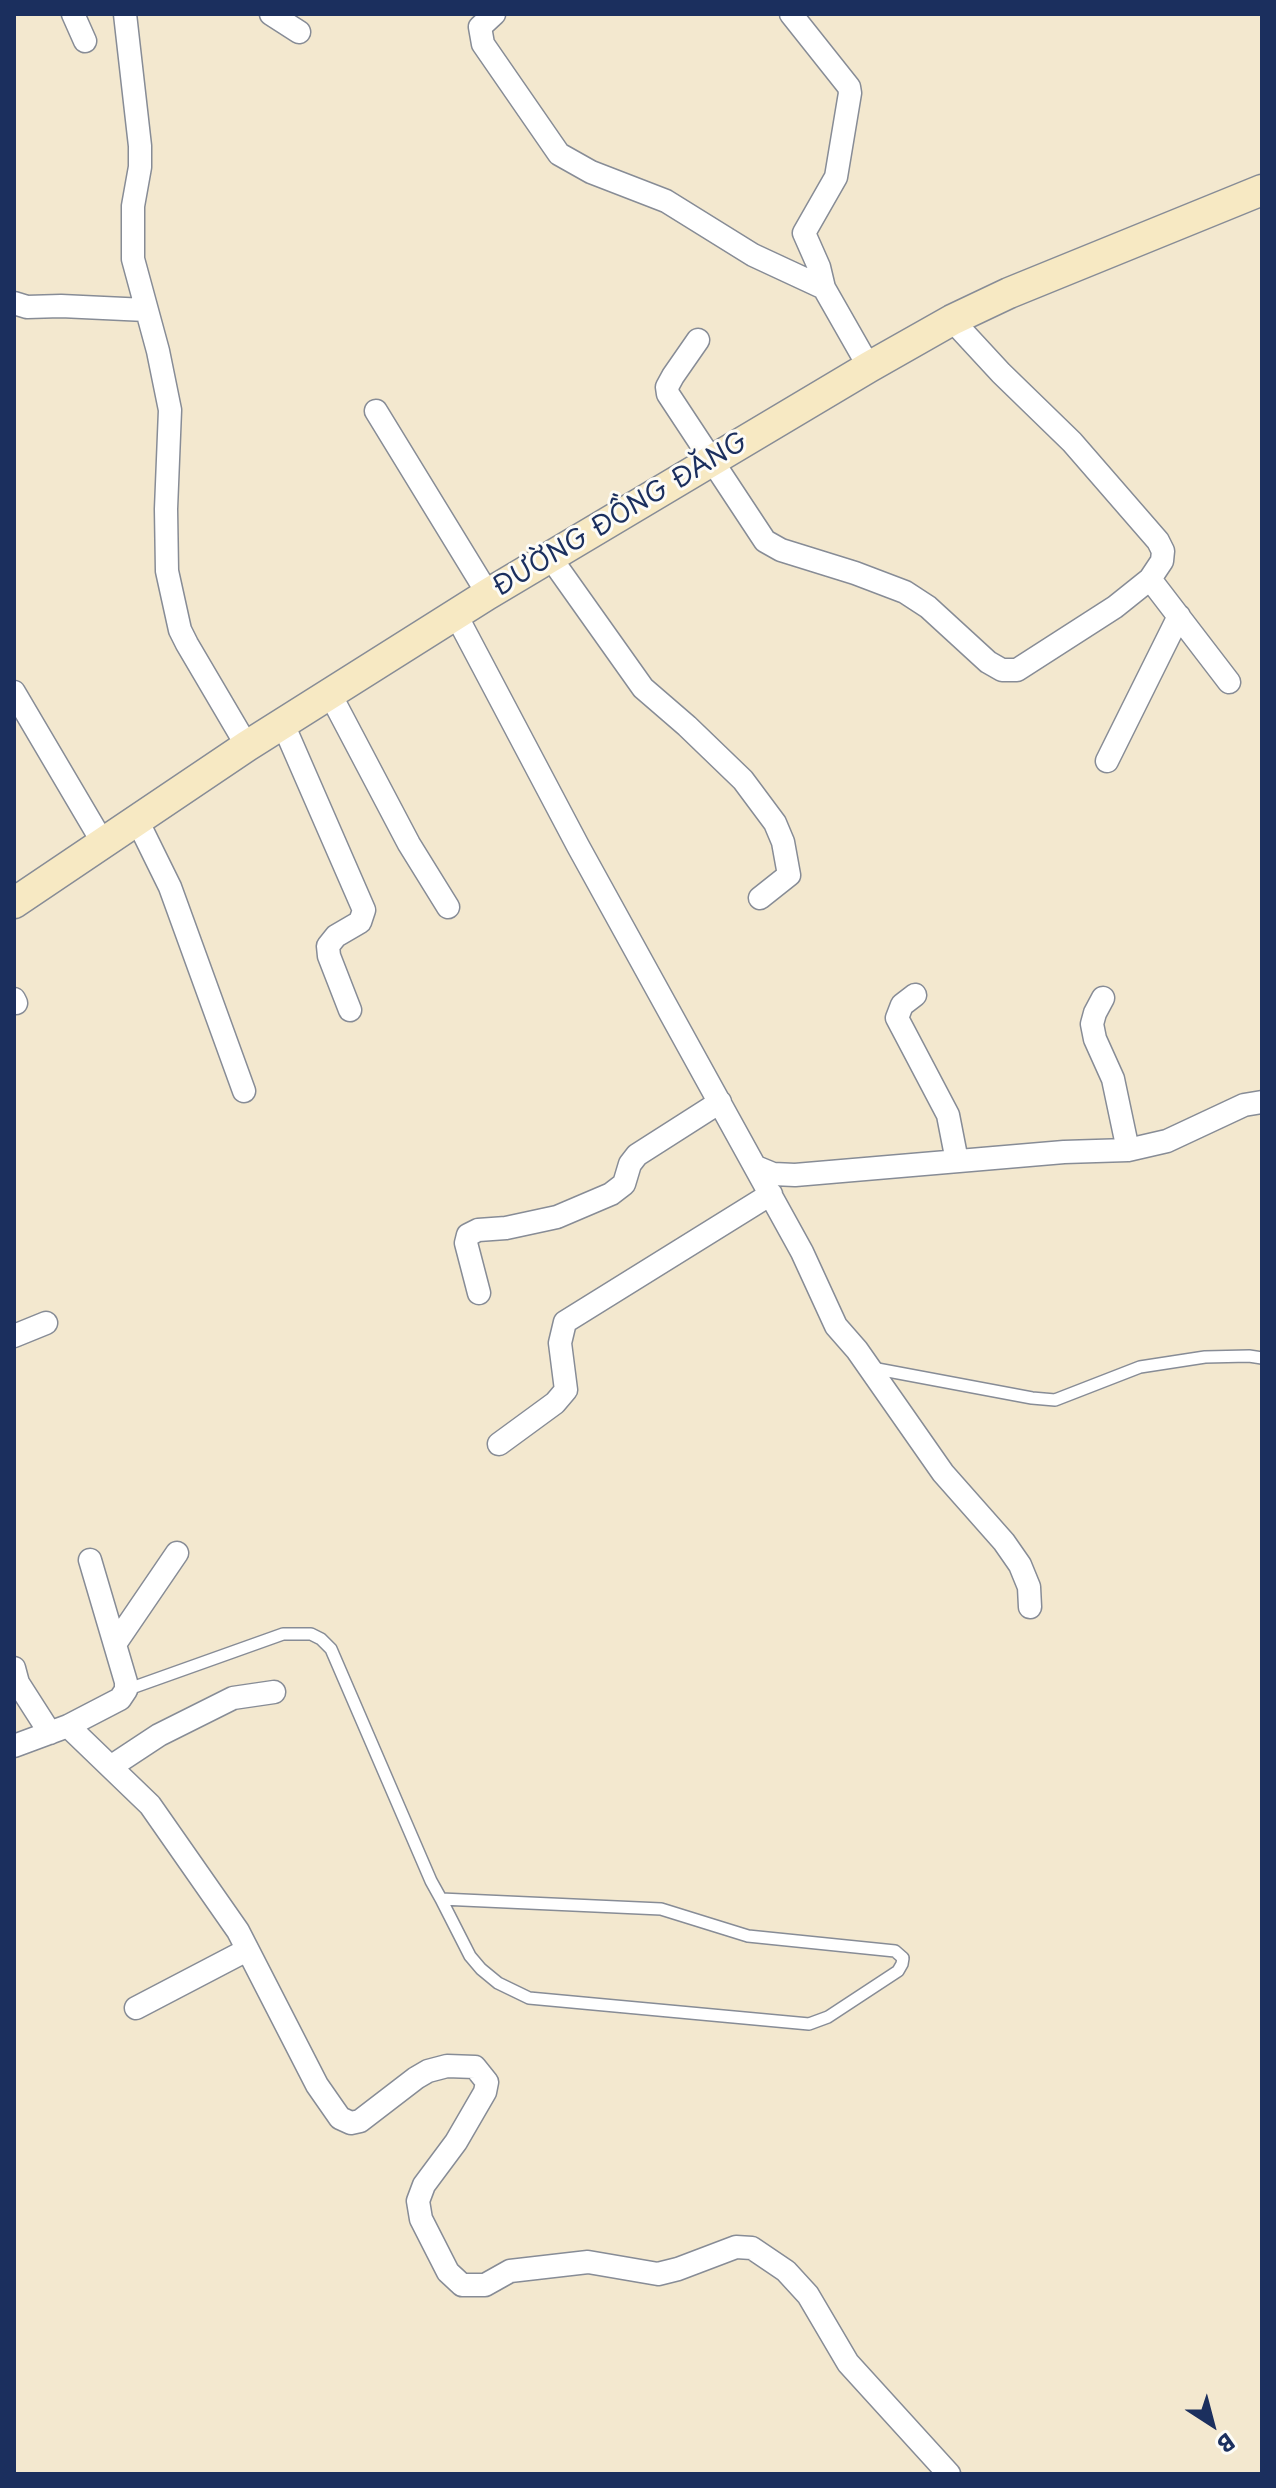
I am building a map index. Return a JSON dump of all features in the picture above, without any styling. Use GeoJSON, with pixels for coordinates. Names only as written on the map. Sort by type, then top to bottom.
{"type":"FeatureCollection","features":[{"type":"Feature","properties":{"kind":"main road","name":"ĐƯỜNG ĐỒNG ĐĂNG"},"geometry":{"type":"LineString","coordinates":[[14,903],[247,746],[488,594],[869,367],[952,320],[1009,293],[1262,190]]}},
{"type":"Feature","properties":{"kind":"street"},"geometry":{"type":"LineString","coordinates":[[73,14],[85,41]]}},
{"type":"Feature","properties":{"kind":"street"},"geometry":{"type":"LineString","coordinates":[[125,14],[140,146],[140,167],[133,206],[133,259],[170,410],[167,571],[187,644],[247,746]]}},
{"type":"Feature","properties":{"kind":"street"},"geometry":{"type":"LineString","coordinates":[[271,14],[299,32]]}},
{"type":"Feature","properties":{"kind":"street"},"geometry":{"type":"LineString","coordinates":[[494,14],[480,27],[483,44],[549,144],[559,154],[580,167],[666,201],[753,255],[824,288]]}},
{"type":"Feature","properties":{"kind":"street"},"geometry":{"type":"LineString","coordinates":[[791,14],[849,87],[836,177],[804,233],[819,267],[824,288],[869,367]]}},
{"type":"Feature","properties":{"kind":"street"},"geometry":{"type":"LineString","coordinates":[[14,303],[27,307],[146,310]]}},
{"type":"Feature","properties":{"kind":"street"},"geometry":{"type":"LineString","coordinates":[[698,340],[667,387],[673,403],[765,541],[781,550],[905,592],[928,607],[988,662],[1002,670],[1017,670],[1115,607],[1150,579],[1162,561],[1163,551],[1158,541],[1072,442],[952,320]]}},
{"type":"Feature","properties":{"kind":"street"},"geometry":{"type":"LineString","coordinates":[[376,411],[488,594]]}},
{"type":"Feature","properties":{"kind":"street"},"geometry":{"type":"LineString","coordinates":[[550,557],[643,688],[743,780],[775,823],[783,842],[789,875],[760,898]]}},
{"type":"Feature","properties":{"kind":"street"},"geometry":{"type":"LineString","coordinates":[[1150,579],[1229,682]]}},
{"type":"Feature","properties":{"kind":"street"},"geometry":{"type":"LineString","coordinates":[[456,615],[578,846],[802,1252],[836,1326],[869,1367],[943,1473],[1004,1542],[1020,1565],[1029,1587],[1030,1607]]}},
{"type":"Feature","properties":{"kind":"street"},"geometry":{"type":"LineString","coordinates":[[1107,761],[1179,616]]}},
{"type":"Feature","properties":{"kind":"street"},"geometry":{"type":"LineString","coordinates":[[14,692],[103,843]]}},
{"type":"Feature","properties":{"kind":"street"},"geometry":{"type":"LineString","coordinates":[[330,694],[409,844],[448,907]]}},
{"type":"Feature","properties":{"kind":"street"},"geometry":{"type":"LineString","coordinates":[[283,724],[364,910],[360,922],[336,936],[328,946],[350,1010]]}},
{"type":"Feature","properties":{"kind":"street"},"geometry":{"type":"LineString","coordinates":[[137,820],[170,887],[244,1091]]}},
{"type":"Feature","properties":{"kind":"street"},"geometry":{"type":"LineString","coordinates":[[915,995],[902,1005],[897,1018],[938,1091],[948,1115],[957,1161]]}},
{"type":"Feature","properties":{"kind":"street"},"geometry":{"type":"LineString","coordinates":[[1103,998],[1092,1024],[1095,1039],[1113,1079],[1128,1150]]}},
{"type":"Feature","properties":{"kind":"street"},"geometry":{"type":"LineString","coordinates":[[479,1293],[466,1243],[468,1235],[478,1230],[506,1228],[557,1217],[611,1194],[624,1184],[630,1164],[637,1155],[720,1102]]}},
{"type":"Feature","properties":{"kind":"street"},"geometry":{"type":"LineString","coordinates":[[756,1167],[773,1174],[795,1175],[1128,1150],[1167,1141],[1244,1105],[1262,1102]]}},
{"type":"Feature","properties":{"kind":"street"},"geometry":{"type":"LineString","coordinates":[[499,1444],[555,1403],[566,1390],[560,1343],[565,1322],[771,1194]]}},
{"type":"Feature","properties":{"kind":"street"},"geometry":{"type":"LineString","coordinates":[[14,1336],[46,1323]]}},
{"type":"Feature","properties":{"kind":"street"},"geometry":{"type":"LineString","coordinates":[[115,1644],[177,1553]]}},
{"type":"Feature","properties":{"kind":"street"},"geometry":{"type":"LineString","coordinates":[[14,1746],[59,1730],[120,1699],[126,1690],[90,1560]]}},
{"type":"Feature","properties":{"kind":"street"},"geometry":{"type":"LineString","coordinates":[[14,1668],[18,1683],[59,1730],[112,1766],[150,1805],[238,1931],[317,2085],[340,2118],[351,2123],[360,2121],[416,2078],[447,2066],[475,2067],[487,2082],[485,2092],[456,2142],[424,2185],[418,2201],[421,2219],[448,2272],[462,2285],[485,2285],[510,2271],[588,2262],[658,2274],[736,2247],[752,2248],[786,2271],[808,2295],[848,2363],[949,2474]]}},
{"type":"Feature","properties":{"kind":"street"},"geometry":{"type":"LineString","coordinates":[[112,1766],[159,1735],[233,1698],[274,1692]]}},
{"type":"Feature","properties":{"kind":"street"},"geometry":{"type":"LineString","coordinates":[[136,2008],[247,1950]]}},
{"type":"Feature","properties":{"kind":"lane"},"geometry":{"type":"LineString","coordinates":[[869,1367],[1055,1400],[1140,1367],[1205,1357],[1262,1358]]}},
{"type":"Feature","properties":{"kind":"lane"},"geometry":{"type":"LineString","coordinates":[[126,1690],[283,1634],[311,1634],[321,1639],[331,1649],[441,1899],[470,1956],[498,1983],[529,1998],[809,2024],[828,2017],[898,1971],[903,1958],[895,1951],[748,1936],[661,1909],[441,1899]]}}]}
